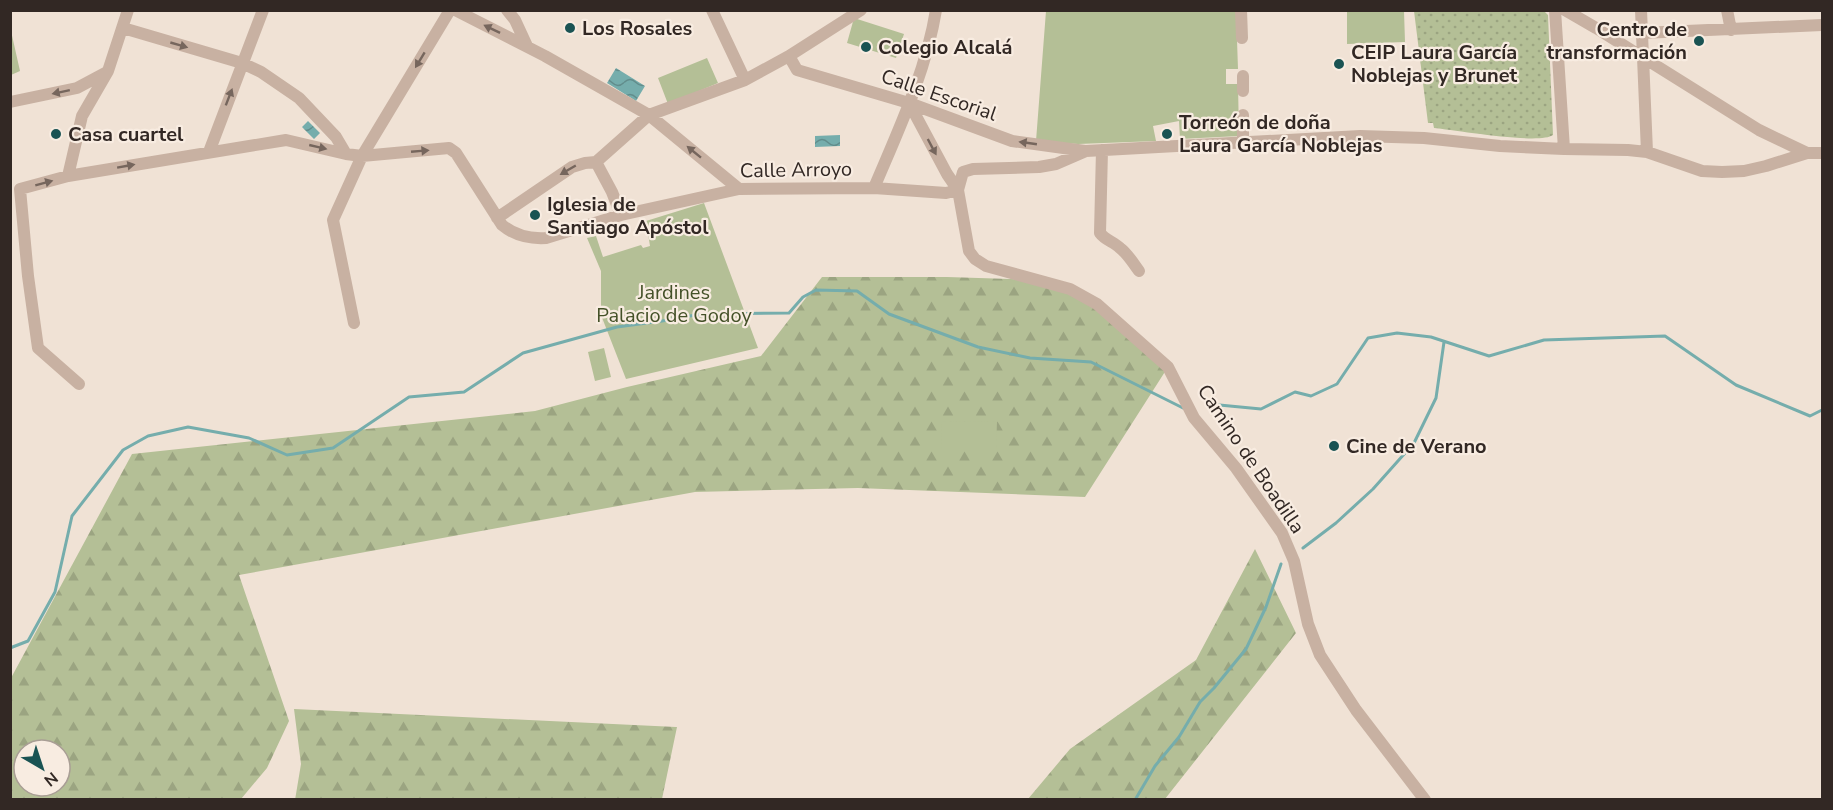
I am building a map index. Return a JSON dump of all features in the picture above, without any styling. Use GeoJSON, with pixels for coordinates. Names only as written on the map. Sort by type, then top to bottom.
{"type":"FeatureCollection","features":[{"type":"Feature","properties":{"kind":"street"},"geometry":{"type":"LineString","coordinates":[[68,176],[82,116],[108,71],[128,10]]}},
{"type":"Feature","properties":{"kind":"street"},"geometry":{"type":"LineString","coordinates":[[208,152],[263,10]]}},
{"type":"Feature","properties":{"kind":"street"},"geometry":{"type":"LineString","coordinates":[[354,323],[333,220],[362,156],[452,10],[527,46],[649,115],[739,189]]}},
{"type":"Feature","properties":{"kind":"street"},"geometry":{"type":"LineString","coordinates":[[507,10],[515,20],[527,46]]}},
{"type":"Feature","properties":{"kind":"street"},"geometry":{"type":"LineString","coordinates":[[712,10],[745,80]]}},
{"type":"Feature","properties":{"kind":"street"},"geometry":{"type":"LineString","coordinates":[[498,218],[572,167],[596,162],[649,115],[745,80],[789,56],[861,10]]}},
{"type":"Feature","properties":{"kind":"street"},"geometry":{"type":"LineString","coordinates":[[874,188],[909,103],[932,36],[936,10]]}},
{"type":"Feature","properties":{"kind":"street"},"geometry":{"type":"LineString","coordinates":[[1241,10],[1242,38]]}},
{"type":"Feature","properties":{"kind":"street"},"geometry":{"type":"LineString","coordinates":[[1555,10],[1564,149]]}},
{"type":"Feature","properties":{"kind":"street"},"geometry":{"type":"LineString","coordinates":[[1565,10],[1759,130],[1807,153]]}},
{"type":"Feature","properties":{"kind":"street"},"geometry":{"type":"LineString","coordinates":[[1641,10],[1647,152]]}},
{"type":"Feature","properties":{"kind":"street"},"geometry":{"type":"LineString","coordinates":[[1727,10],[1731,30]]}},
{"type":"Feature","properties":{"kind":"street"},"geometry":{"type":"LineString","coordinates":[[1642,33],[1822,25],[1821,10]]}},
{"type":"Feature","properties":{"kind":"street"},"geometry":{"type":"LineString","coordinates":[[123,28],[242,63],[261,72],[299,98],[336,136],[346,154]]}},
{"type":"Feature","properties":{"kind":"street","name":"Calle Escorial"},"geometry":{"type":"LineString","coordinates":[[789,56],[797,70],[909,103],[1012,141],[1086,151]]}},
{"type":"Feature","properties":{"kind":"street"},"geometry":{"type":"LineString","coordinates":[[10,102],[77,88],[108,71]]}},
{"type":"Feature","properties":{"kind":"street"},"geometry":{"type":"LineString","coordinates":[[1243,75],[1243,91]]}},
{"type":"Feature","properties":{"kind":"street"},"geometry":{"type":"LineString","coordinates":[[909,103],[943,168],[958,190]]}},
{"type":"Feature","properties":{"kind":"street"},"geometry":{"type":"LineString","coordinates":[[1243,115],[1243,142]]}},
{"type":"Feature","properties":{"kind":"street"},"geometry":{"type":"LineString","coordinates":[[943,168],[963,172],[973,169],[1039,167],[1056,164],[1086,151],[1360,136],[1457,140],[1500,146],[1629,150],[1647,152],[1702,171],[1722,172],[1755,168],[1807,153],[1822,153]]}},
{"type":"Feature","properties":{"kind":"street"},"geometry":{"type":"LineString","coordinates":[[79,384],[38,348],[15,187],[286,140],[362,156]]}},
{"type":"Feature","properties":{"kind":"street","name":"Calle Arroyo"},"geometry":{"type":"LineString","coordinates":[[362,156],[449,148],[456,153],[498,218],[510,231],[533,239],[546,238],[621,215],[739,189],[874,188],[946,194],[958,190]]}},
{"type":"Feature","properties":{"kind":"street"},"geometry":{"type":"LineString","coordinates":[[1102,150],[1100,233],[1131,258],[1139,271]]}},
{"type":"Feature","properties":{"kind":"street"},"geometry":{"type":"LineString","coordinates":[[596,162],[621,215]]}},
{"type":"Feature","properties":{"kind":"street"},"geometry":{"type":"LineString","coordinates":[[958,190],[963,172]]}},
{"type":"Feature","properties":{"kind":"street","name":"Camino de Boadilla"},"geometry":{"type":"LineString","coordinates":[[958,190],[969,251],[975,259],[986,266],[1070,289],[1096,304],[1168,366],[1194,418],[1236,468],[1282,532],[1294,561],[1308,624],[1320,655],[1356,710],[1425,800]]}},
{"type":"Feature","properties":{"kind":"green space"},"geometry":{"type":"Polygon","coordinates":[[[1543,10],[1548,15],[1553,135],[1545,138],[1496,136],[1434,128],[1433,123],[1428,123],[1414,11],[1543,10]]]}},
{"type":"Feature","properties":{"kind":"green space"},"geometry":{"type":"Polygon","coordinates":[[[1046,11],[1236,11],[1238,69],[1226,69],[1226,84],[1238,84],[1239,136],[1180,139],[1179,121],[1153,126],[1156,141],[1078,144],[1036,141],[1046,11]]]}},
{"type":"Feature","properties":{"kind":"green space"},"geometry":{"type":"Polygon","coordinates":[[[1347,11],[1404,11],[1405,42],[1347,44],[1347,11]]]}},
{"type":"Feature","properties":{"kind":"green space"},"geometry":{"type":"Polygon","coordinates":[[[854,18],[904,34],[896,58],[847,43],[854,18]]]}},
{"type":"Feature","properties":{"kind":"green space"},"geometry":{"type":"Polygon","coordinates":[[[11,31],[20,71],[10,75],[11,31]]]}},
{"type":"Feature","properties":{"kind":"green space"},"geometry":{"type":"Polygon","coordinates":[[[707,58],[718,83],[668,104],[658,78],[707,58]]]}},
{"type":"Feature","properties":{"kind":"green space","name":"Jardines Palacio de Godoy"},"geometry":{"type":"Polygon","coordinates":[[[704,203],[758,348],[626,379],[601,315],[601,271],[587,238],[596,236],[603,257],[641,245],[643,248],[650,246],[646,221],[704,203]]]}},
{"type":"Feature","properties":{"kind":"green space"},"geometry":{"type":"Polygon","coordinates":[[[822,277],[1042,280],[1070,289],[1168,367],[1085,497],[858,488],[695,492],[239,575],[289,721],[267,768],[241,799],[11,800],[11,678],[132,454],[535,411],[761,356],[822,277]]]}},
{"type":"Feature","properties":{"kind":"green space"},"geometry":{"type":"Polygon","coordinates":[[[604,348],[611,377],[595,381],[588,352],[604,348]]]}},
{"type":"Feature","properties":{"kind":"green space"},"geometry":{"type":"Polygon","coordinates":[[[941,421],[997,422],[996,449],[942,449],[941,421]]]}},
{"type":"Feature","properties":{"kind":"green space"},"geometry":{"type":"Polygon","coordinates":[[[1255,549],[1296,633],[1165,799],[1028,799],[1070,749],[1196,660],[1255,549]]]}},
{"type":"Feature","properties":{"kind":"green space"},"geometry":{"type":"Polygon","coordinates":[[[294,709],[677,727],[662,799],[295,800],[301,764],[294,709]]]}},
{"type":"Feature","properties":{"kind":"water"},"geometry":{"type":"Polygon","coordinates":[[[616,68],[645,86],[636,101],[607,83],[616,68]]]}},
{"type":"Feature","properties":{"kind":"water"},"geometry":{"type":"Polygon","coordinates":[[[308,121],[320,133],[314,139],[302,127],[308,121]]]}},
{"type":"Feature","properties":{"kind":"water"},"geometry":{"type":"Polygon","coordinates":[[[840,135],[840,146],[815,147],[815,136],[840,135]]]}},
{"type":"Feature","properties":{"kind":"waterway"},"geometry":{"type":"LineString","coordinates":[[10,648],[28,641],[55,592],[72,516],[123,450],[148,436],[188,427],[249,438],[287,455],[333,448],[409,397],[464,392],[523,353],[617,327],[701,314],[789,313],[803,297],[816,290],[857,291],[889,314],[978,347],[1030,358],[1091,362],[1183,408]]}},
{"type":"Feature","properties":{"kind":"waterway"},"geometry":{"type":"LineString","coordinates":[[1209,404],[1261,409],[1295,392],[1311,396],[1337,384],[1368,338],[1397,333],[1431,337],[1489,356],[1544,340],[1665,336],[1736,385],[1810,416],[1822,410]]}},
{"type":"Feature","properties":{"kind":"waterway"},"geometry":{"type":"LineString","coordinates":[[1303,548],[1336,523],[1373,489],[1414,443],[1436,398],[1444,342]]}},
{"type":"Feature","properties":{"kind":"waterway"},"geometry":{"type":"LineString","coordinates":[[1135,800],[1155,766],[1179,737],[1200,702],[1246,649],[1266,607],[1281,564]]}},
{"type":"Feature","properties":{"kind":"place","name":"Los Rosales"},"geometry":{"type":"Point","coordinates":[570,28]}},
{"type":"Feature","properties":{"kind":"place","name":"Centro de transformación"},"geometry":{"type":"Point","coordinates":[1699,41]}},
{"type":"Feature","properties":{"kind":"place","name":"Colegio Alcalá"},"geometry":{"type":"Point","coordinates":[866,47]}},
{"type":"Feature","properties":{"kind":"place","name":"CEIP Laura García Noblejas y Brunet"},"geometry":{"type":"Point","coordinates":[1339,64]}},
{"type":"Feature","properties":{"kind":"place","name":"Casa cuartel"},"geometry":{"type":"Point","coordinates":[56,134]}},
{"type":"Feature","properties":{"kind":"place","name":"Torreón de doña Laura García Noblejas"},"geometry":{"type":"Point","coordinates":[1167,134]}},
{"type":"Feature","properties":{"kind":"place","name":"Iglesia de Santiago Apóstol"},"geometry":{"type":"Point","coordinates":[535,215]}},
{"type":"Feature","properties":{"kind":"place","name":"Cine de Verano"},"geometry":{"type":"Point","coordinates":[1334,446]}}]}
